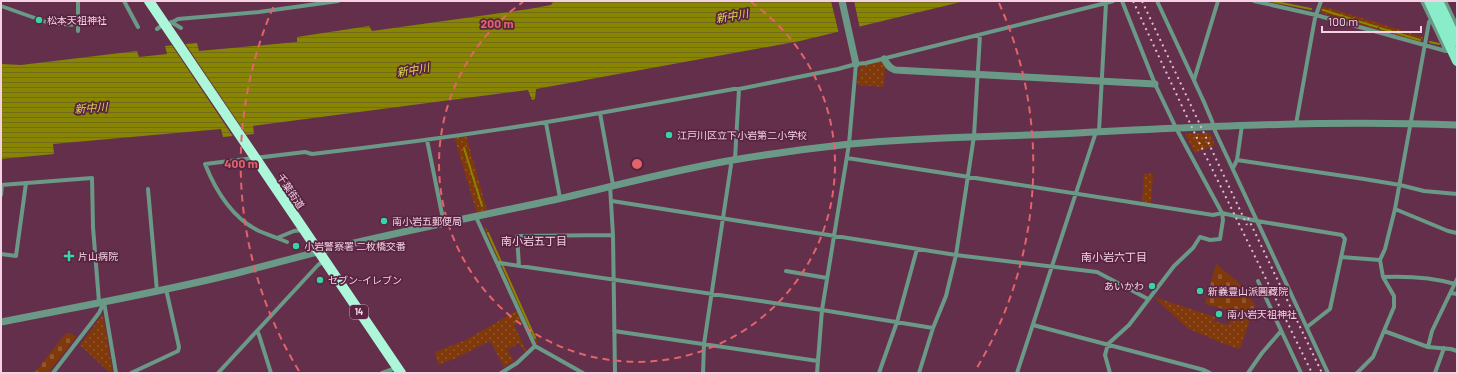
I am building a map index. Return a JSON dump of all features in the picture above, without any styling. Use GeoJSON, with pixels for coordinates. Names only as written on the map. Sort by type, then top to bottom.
{"type":"FeatureCollection","features":[{"type":"Feature","properties":{"kind":"highway","name":"千葉街道"},"geometry":{"type":"LineString","coordinates":[[149,1],[165,27],[399,370]]}},
{"type":"Feature","properties":{"kind":"main road"},"geometry":{"type":"LineString","coordinates":[[1429,1],[1451,30],[1449,51],[1457,61]]}},
{"type":"Feature","properties":{"kind":"main road"},"geometry":{"type":"LineString","coordinates":[[1438,1],[1457,42]]}},
{"type":"Feature","properties":{"kind":"street"},"geometry":{"type":"LineString","coordinates":[[78,1],[78,31]]}},
{"type":"Feature","properties":{"kind":"street"},"geometry":{"type":"LineString","coordinates":[[124,1],[138,27]]}},
{"type":"Feature","properties":{"kind":"street"},"geometry":{"type":"LineString","coordinates":[[301,1],[301,6]]}},
{"type":"Feature","properties":{"kind":"street"},"geometry":{"type":"LineString","coordinates":[[165,27],[178,19],[259,12],[338,1]]}},
{"type":"Feature","properties":{"kind":"street"},"geometry":{"type":"LineString","coordinates":[[817,373],[822,310],[849,144],[856,64],[842,1]]}},
{"type":"Feature","properties":{"kind":"street"},"geometry":{"type":"LineString","coordinates":[[287,242],[256,229],[240,218],[227,204],[211,178],[205,164],[252,154],[305,152],[312,154],[427,140],[546,122],[740,89],[884,59],[1113,1]]}},
{"type":"Feature","properties":{"kind":"street"},"geometry":{"type":"LineString","coordinates":[[1110,373],[1105,355],[1108,344],[1129,325],[1174,266],[1193,248],[1200,237],[1210,240],[1220,238],[1223,220],[1222,213],[1176,128],[1155,84],[1122,1]]}},
{"type":"Feature","properties":{"kind":"street"},"geometry":{"type":"LineString","coordinates":[[1157,1],[1194,80],[1215,131],[1328,373]]}},
{"type":"Feature","properties":{"kind":"street"},"geometry":{"type":"LineString","coordinates":[[1194,80],[1218,1]]}},
{"type":"Feature","properties":{"kind":"street"},"geometry":{"type":"LineString","coordinates":[[1254,1],[1316,15],[1424,46],[1449,51]]}},
{"type":"Feature","properties":{"kind":"street"},"geometry":{"type":"LineString","coordinates":[[1296,124],[1316,15],[1321,1]]}},
{"type":"Feature","properties":{"kind":"street"},"geometry":{"type":"LineString","coordinates":[[1422,1],[1449,51]]}},
{"type":"Feature","properties":{"kind":"street"},"geometry":{"type":"LineString","coordinates":[[1444,1],[1451,30]]}},
{"type":"Feature","properties":{"kind":"street"},"geometry":{"type":"LineString","coordinates":[[1017,373],[1098,132],[1106,3]]}},
{"type":"Feature","properties":{"kind":"street"},"geometry":{"type":"LineString","coordinates":[[1,6],[49,23],[72,25]]}},
{"type":"Feature","properties":{"kind":"street"},"geometry":{"type":"LineString","coordinates":[[1357,373],[1373,357],[1394,307],[1394,296],[1383,277],[1380,260],[1386,249],[1395,209],[1424,46],[1431,20]]}},
{"type":"Feature","properties":{"kind":"street"},"geometry":{"type":"LineString","coordinates":[[165,27],[181,28]]}},
{"type":"Feature","properties":{"kind":"street"},"geometry":{"type":"LineString","coordinates":[[919,373],[933,328],[946,296],[956,255],[974,136],[980,35]]}},
{"type":"Feature","properties":{"kind":"street"},"geometry":{"type":"LineString","coordinates":[[884,59],[891,69],[895,70],[1155,84]]}},
{"type":"Feature","properties":{"kind":"street"},"geometry":{"type":"LineString","coordinates":[[703,373],[704,344],[733,160],[740,89]]}},
{"type":"Feature","properties":{"kind":"street"},"geometry":{"type":"LineString","coordinates":[[600,113],[612,186],[615,373]]}},
{"type":"Feature","properties":{"kind":"street"},"geometry":{"type":"LineString","coordinates":[[546,122],[560,198]]}},
{"type":"Feature","properties":{"kind":"street"},"geometry":{"type":"LineString","coordinates":[[1,322],[157,291],[240,272],[360,241],[444,224],[733,160],[849,144],[974,136],[1242,125],[1410,123],[1457,125]]}},
{"type":"Feature","properties":{"kind":"street"},"geometry":{"type":"LineString","coordinates":[[1233,168],[1237,160],[1242,125]]}},
{"type":"Feature","properties":{"kind":"street"},"geometry":{"type":"LineString","coordinates":[[427,140],[444,224]]}},
{"type":"Feature","properties":{"kind":"street"},"geometry":{"type":"LineString","coordinates":[[847,158],[1213,215],[1222,213],[1257,221],[1342,235],[1345,239],[1330,308],[1307,327]]}},
{"type":"Feature","properties":{"kind":"street"},"geometry":{"type":"LineString","coordinates":[[1237,160],[1400,185],[1424,191],[1457,194]]}},
{"type":"Feature","properties":{"kind":"street"},"geometry":{"type":"LineString","coordinates":[[1,195],[2,185],[92,178],[93,227],[102,302],[116,373]]}},
{"type":"Feature","properties":{"kind":"street"},"geometry":{"type":"LineString","coordinates":[[1,254],[16,256],[26,183]]}},
{"type":"Feature","properties":{"kind":"street"},"geometry":{"type":"LineString","coordinates":[[148,189],[157,291]]}},
{"type":"Feature","properties":{"kind":"street"},"geometry":{"type":"LineString","coordinates":[[612,201],[956,255],[1097,272],[1148,299]]}},
{"type":"Feature","properties":{"kind":"street"},"geometry":{"type":"LineString","coordinates":[[1395,209],[1448,231],[1457,233]]}},
{"type":"Feature","properties":{"kind":"street"},"geometry":{"type":"LineString","coordinates":[[476,217],[535,346],[583,373]]}},
{"type":"Feature","properties":{"kind":"street"},"geometry":{"type":"LineString","coordinates":[[277,238],[294,231],[303,230]]}},
{"type":"Feature","properties":{"kind":"street"},"geometry":{"type":"LineString","coordinates":[[519,266],[517,236],[613,235]]}},
{"type":"Feature","properties":{"kind":"street"},"geometry":{"type":"LineString","coordinates":[[878,373],[897,322],[917,249]]}},
{"type":"Feature","properties":{"kind":"street"},"geometry":{"type":"LineString","coordinates":[[1341,257],[1380,260]]}},
{"type":"Feature","properties":{"kind":"street"},"geometry":{"type":"LineString","coordinates":[[218,373],[318,265],[324,261]]}},
{"type":"Feature","properties":{"kind":"street"},"geometry":{"type":"LineString","coordinates":[[497,264],[500,262],[933,328]]}},
{"type":"Feature","properties":{"kind":"street"},"geometry":{"type":"LineString","coordinates":[[786,272],[827,278]]}},
{"type":"Feature","properties":{"kind":"street"},"geometry":{"type":"LineString","coordinates":[[1383,277],[1407,276],[1443,280],[1455,284]]}},
{"type":"Feature","properties":{"kind":"street"},"geometry":{"type":"LineString","coordinates":[[1428,346],[1432,331],[1457,279]]}},
{"type":"Feature","properties":{"kind":"street"},"geometry":{"type":"LineString","coordinates":[[1258,281],[1301,373]]}},
{"type":"Feature","properties":{"kind":"street"},"geometry":{"type":"LineString","coordinates":[[131,373],[178,351],[179,347],[166,289]]}},
{"type":"Feature","properties":{"kind":"street"},"geometry":{"type":"LineString","coordinates":[[1451,292],[1457,294]]}},
{"type":"Feature","properties":{"kind":"street"},"geometry":{"type":"LineString","coordinates":[[53,373],[99,313],[102,302]]}},
{"type":"Feature","properties":{"kind":"street"},"geometry":{"type":"LineString","coordinates":[[1033,325],[1108,344],[1210,373]]}},
{"type":"Feature","properties":{"kind":"street"},"geometry":{"type":"LineString","coordinates":[[257,331],[271,373]]}},
{"type":"Feature","properties":{"kind":"street"},"geometry":{"type":"LineString","coordinates":[[614,331],[818,361]]}},
{"type":"Feature","properties":{"kind":"street"},"geometry":{"type":"LineString","coordinates":[[1248,373],[1281,331]]}},
{"type":"Feature","properties":{"kind":"street"},"geometry":{"type":"LineString","coordinates":[[1384,331],[1428,346],[1457,351]]}},
{"type":"Feature","properties":{"kind":"street"},"geometry":{"type":"LineString","coordinates":[[501,373],[517,363],[535,346]]}},
{"type":"Feature","properties":{"kind":"street"},"geometry":{"type":"LineString","coordinates":[[1436,373],[1444,348]]}},
{"type":"Feature","properties":{"kind":"street"},"geometry":{"type":"LineString","coordinates":[[382,373],[399,370]]}},
{"type":"Feature","properties":{"kind":"green space"},"geometry":{"type":"Polygon","coordinates":[[[1323,6],[1423,37],[1422,41],[1419,42],[1322,13],[1321,10],[1323,6]]]}},
{"type":"Feature","properties":{"kind":"green space"},"geometry":{"type":"Polygon","coordinates":[[[881,61],[885,66],[884,87],[857,85],[860,64],[881,61]]]}},
{"type":"Feature","properties":{"kind":"green space"},"geometry":{"type":"Polygon","coordinates":[[[1210,133],[1215,145],[1195,153],[1185,134],[1210,133]]]}},
{"type":"Feature","properties":{"kind":"green space"},"geometry":{"type":"Polygon","coordinates":[[[466,135],[487,210],[477,213],[454,137],[466,135]]]}},
{"type":"Feature","properties":{"kind":"green space"},"geometry":{"type":"Polygon","coordinates":[[[1144,173],[1153,174],[1151,203],[1142,202],[1144,173]]]}},
{"type":"Feature","properties":{"kind":"green space"},"geometry":{"type":"Polygon","coordinates":[[[486,227],[538,342],[536,344],[486,232],[486,227]]]}},
{"type":"Feature","properties":{"kind":"green space"},"geometry":{"type":"Polygon","coordinates":[[[1216,264],[1236,280],[1255,305],[1252,316],[1205,304],[1216,264]]]}},
{"type":"Feature","properties":{"kind":"green space"},"geometry":{"type":"Polygon","coordinates":[[[1154,297],[1215,317],[1214,321],[1229,325],[1232,312],[1251,317],[1240,349],[1224,344],[1187,328],[1154,297]]]}},
{"type":"Feature","properties":{"kind":"green space"},"geometry":{"type":"Polygon","coordinates":[[[518,310],[523,321],[514,325],[526,350],[525,352],[519,343],[507,350],[514,361],[504,367],[490,341],[454,359],[438,365],[435,352],[466,340],[518,310]]]}},
{"type":"Feature","properties":{"kind":"green space"},"geometry":{"type":"Polygon","coordinates":[[[102,315],[113,373],[110,373],[80,345],[102,315]]]}},
{"type":"Feature","properties":{"kind":"green space"},"geometry":{"type":"Polygon","coordinates":[[[66,333],[71,333],[76,337],[48,373],[36,373],[35,372],[66,333]]]}},
{"type":"Feature","properties":{"kind":"water","name":"新中川"},"geometry":{"type":"Polygon","coordinates":[[[556,1],[965,1],[800,41],[536,89],[535,99],[532,100],[528,90],[253,126],[254,134],[223,137],[221,129],[53,144],[54,154],[1,159],[1,64],[21,65],[137,51],[139,57],[167,54],[165,46],[197,43],[199,51],[297,42],[297,37],[369,26],[372,31],[529,9],[551,5],[556,1]]]}},
{"type":"Feature","properties":{"kind":"pier"},"geometry":{"type":"Polygon","coordinates":[[[831,1],[854,1],[860,29],[839,34],[831,1]]]}},
{"type":"Feature","properties":{"kind":"pier"},"geometry":{"type":"Polygon","coordinates":[[[184,42],[248,137],[234,138],[171,44],[184,42]]]}},
{"type":"Feature","properties":{"kind":"waterway"},"geometry":{"type":"LineString","coordinates":[[1271,1],[1311,9]]}},
{"type":"Feature","properties":{"kind":"waterway"},"geometry":{"type":"LineString","coordinates":[[1323,10],[1352,19]]}},
{"type":"Feature","properties":{"kind":"waterway"},"geometry":{"type":"LineString","coordinates":[[1354,20],[1377,27]]}},
{"type":"Feature","properties":{"kind":"waterway"},"geometry":{"type":"LineString","coordinates":[[1380,28],[1420,40]]}},
{"type":"Feature","properties":{"kind":"waterway"},"geometry":{"type":"LineString","coordinates":[[1430,42],[1439,44]]}},
{"type":"Feature","properties":{"kind":"waterway"},"geometry":{"type":"LineString","coordinates":[[464,148],[482,206]]}},
{"type":"Feature","properties":{"kind":"waterway"},"geometry":{"type":"LineString","coordinates":[[488,233],[535,338]]}},
{"type":"Feature","properties":{"kind":"railway"},"geometry":{"type":"LineString","coordinates":[[1133,1],[1195,134],[1312,373]]}},
{"type":"Feature","properties":{"kind":"railway"},"geometry":{"type":"LineString","coordinates":[[1142,1],[1247,225]]}},
{"type":"Feature","properties":{"kind":"railway"},"geometry":{"type":"LineString","coordinates":[[1248,218],[1322,373]]}},
{"type":"Feature","properties":{"kind":"place","name":"松本天祖神社"},"geometry":{"type":"Point","coordinates":[39,20]}},
{"type":"Feature","properties":{"kind":"place","name":"江戸川区立下小岩第二小学校"},"geometry":{"type":"Point","coordinates":[669,135]}},
{"type":"Feature","properties":{"kind":"place","name":"南小岩五郵便局"},"geometry":{"type":"Point","coordinates":[384,221]}},
{"type":"Feature","properties":{"kind":"place","name":"小岩警察署 二枚橋交番"},"geometry":{"type":"Point","coordinates":[296,246]}},
{"type":"Feature","properties":{"kind":"place","name":"片山病院"},"geometry":{"type":"Point","coordinates":[69,256]}},
{"type":"Feature","properties":{"kind":"place","name":"セブン-イレブン"},"geometry":{"type":"Point","coordinates":[320,280]}},
{"type":"Feature","properties":{"kind":"place","name":"あいかわ"},"geometry":{"type":"Point","coordinates":[1152,286]}},
{"type":"Feature","properties":{"kind":"place","name":"新義豊山派圓藏院"},"geometry":{"type":"Point","coordinates":[1200,291]}},
{"type":"Feature","properties":{"kind":"place","name":"南小岩天祖神社"},"geometry":{"type":"Point","coordinates":[1219,314]}},
{"type":"Feature","properties":{"kind":"district","name":"南小岩五丁目"},"geometry":{"type":"Point","coordinates":[534,241]}},
{"type":"Feature","properties":{"kind":"district","name":"南小岩六丁目"},"geometry":{"type":"Point","coordinates":[1114,257]}}]}
